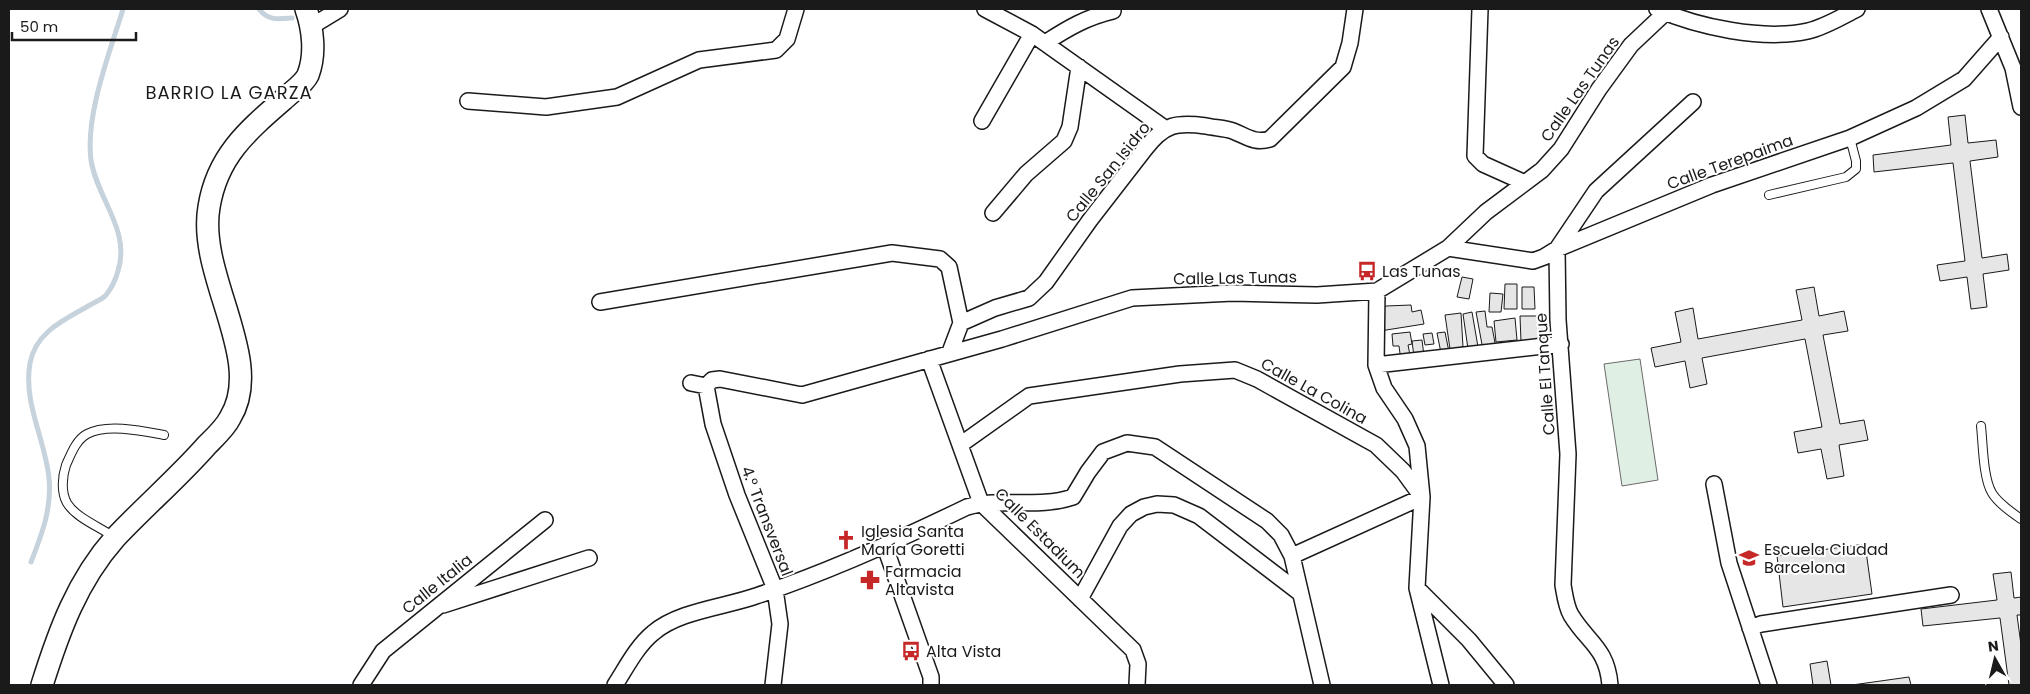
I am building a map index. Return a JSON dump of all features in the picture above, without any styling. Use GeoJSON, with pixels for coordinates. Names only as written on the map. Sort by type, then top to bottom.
{"type":"FeatureCollection","features":[{"type":"Feature","properties":{"kind":"main road"},"geometry":{"type":"LineString","coordinates":[[42,685],[57,635],[72,600],[88,572],[116,538],[202,452],[230,419],[238,401],[242,382],[240,361],[208,245],[208,208],[217,177],[229,152],[244,133],[307,76],[312,48],[309,17]]}},
{"type":"Feature","properties":{"kind":"street"},"geometry":{"type":"LineString","coordinates":[[309,17],[340,9]]}},
{"type":"Feature","properties":{"kind":"street"},"geometry":{"type":"LineString","coordinates":[[468,101],[546,107],[617,97],[699,60],[776,50],[787,39],[796,9]]}},
{"type":"Feature","properties":{"kind":"street"},"geometry":{"type":"LineString","coordinates":[[985,9],[1032,34],[1166,129]]}},
{"type":"Feature","properties":{"kind":"street","name":"Calle San Isidro"},"geometry":{"type":"LineString","coordinates":[[962,323],[995,308],[1029,298],[1046,282],[1090,220],[1150,143],[1166,129],[1182,123],[1230,130],[1254,141],[1270,140],[1343,67],[1350,43],[1355,9]]}},
{"type":"Feature","properties":{"kind":"street"},"geometry":{"type":"LineString","coordinates":[[1480,9],[1475,156],[1483,164],[1523,182]]}},
{"type":"Feature","properties":{"kind":"street"},"geometry":{"type":"LineString","coordinates":[[1660,11],[1747,33],[1775,34],[1806,32],[1820,28],[1857,9]]}},
{"type":"Feature","properties":{"kind":"street"},"geometry":{"type":"LineString","coordinates":[[1989,9],[2013,68],[2021,107]]}},
{"type":"Feature","properties":{"kind":"street"},"geometry":{"type":"LineString","coordinates":[[1045,43],[1090,16],[1113,11]]}},
{"type":"Feature","properties":{"kind":"street","name":"Calle Las Tunas"},"geometry":{"type":"LineString","coordinates":[[699,384],[720,380],[802,395],[950,352],[1002,339],[1132,298],[1233,293],[1317,295],[1377,290],[1448,248],[1486,212],[1523,182],[1542,170],[1552,160],[1599,88],[1631,45],[1660,11]]}},
{"type":"Feature","properties":{"kind":"street"},"geometry":{"type":"LineString","coordinates":[[982,121],[1032,34]]}},
{"type":"Feature","properties":{"kind":"street","name":"Calle Terepaima"},"geometry":{"type":"LineString","coordinates":[[1448,248],[1533,261],[1544,257],[1557,249],[1712,185],[1850,138],[1916,108],[1964,78],[2001,37]]}},
{"type":"Feature","properties":{"kind":"street"},"geometry":{"type":"LineString","coordinates":[[993,213],[1026,174],[1064,141],[1070,127],[1079,67]]}},
{"type":"Feature","properties":{"kind":"street"},"geometry":{"type":"LineString","coordinates":[[1557,249],[1596,191],[1693,102]]}},
{"type":"Feature","properties":{"kind":"street","name":"Calle El Tanque"},"geometry":{"type":"LineString","coordinates":[[1557,249],[1558,320],[1568,454],[1563,585],[1566,604],[1572,616],[1604,658],[1610,685]]}},
{"type":"Feature","properties":{"kind":"street"},"geometry":{"type":"LineString","coordinates":[[600,302],[892,253],[940,258],[949,267],[962,323],[950,352]]}},
{"type":"Feature","properties":{"kind":"street"},"geometry":{"type":"LineString","coordinates":[[1377,290],[1376,365],[1384,388],[1405,419],[1417,446],[1422,497],[1418,588],[1441,685]]}},
{"type":"Feature","properties":{"kind":"street"},"geometry":{"type":"LineString","coordinates":[[1376,365],[1561,344]]}},
{"type":"Feature","properties":{"kind":"street","name":"Calle Estadium"},"geometry":{"type":"LineString","coordinates":[[929,359],[981,503],[1133,650],[1138,664],[1137,685]]}},
{"type":"Feature","properties":{"kind":"street","name":"Calle La Colina"},"geometry":{"type":"LineString","coordinates":[[960,445],[1029,396],[1180,374],[1235,370],[1257,379],[1376,445],[1403,472],[1422,497]]}},
{"type":"Feature","properties":{"kind":"street","name":"4.° Transversal"},"geometry":{"type":"LineString","coordinates":[[699,384],[725,460],[775,589],[780,624],[773,685]]}},
{"type":"Feature","properties":{"kind":"street"},"geometry":{"type":"LineString","coordinates":[[615,685],[640,647],[653,632],[676,619],[775,589],[885,547],[967,507],[981,503],[1055,503],[1073,497],[1103,452],[1127,443],[1155,446],[1267,521],[1281,535],[1292,556],[1322,685]]}},
{"type":"Feature","properties":{"kind":"street"},"geometry":{"type":"LineString","coordinates":[[1714,484],[1729,563],[1769,685]]}},
{"type":"Feature","properties":{"kind":"street"},"geometry":{"type":"LineString","coordinates":[[1292,556],[1422,497]]}},
{"type":"Feature","properties":{"kind":"street"},"geometry":{"type":"LineString","coordinates":[[1080,599],[1120,526],[1138,511],[1157,504],[1174,505],[1199,516],[1300,592]]}},
{"type":"Feature","properties":{"kind":"street","name":"Calle Italia"},"geometry":{"type":"LineString","coordinates":[[361,685],[383,651],[432,609],[545,520]]}},
{"type":"Feature","properties":{"kind":"street"},"geometry":{"type":"LineString","coordinates":[[885,547],[930,677],[931,685]]}},
{"type":"Feature","properties":{"kind":"street"},"geometry":{"type":"LineString","coordinates":[[432,609],[589,558]]}},
{"type":"Feature","properties":{"kind":"street"},"geometry":{"type":"LineString","coordinates":[[1418,588],[1470,640],[1506,685]]}},
{"type":"Feature","properties":{"kind":"street"},"geometry":{"type":"LineString","coordinates":[[1750,628],[1761,624],[1952,596]]}},
{"type":"Feature","properties":{"kind":"lane"},"geometry":{"type":"LineString","coordinates":[[1769,195],[1846,177],[1856,169],[1856,161],[1850,138]]}},
{"type":"Feature","properties":{"kind":"lane"},"geometry":{"type":"LineString","coordinates":[[1981,426],[1988,481],[1992,493],[2021,519]]}},
{"type":"Feature","properties":{"kind":"lane"},"geometry":{"type":"LineString","coordinates":[[116,538],[74,510],[67,503],[63,479],[72,452],[79,441],[88,433],[103,430],[130,429],[164,435]]}},
{"type":"Feature","properties":{"kind":"green space"},"geometry":{"type":"Polygon","coordinates":[[[1640,359],[1658,480],[1622,486],[1604,364],[1640,359]]]}},
{"type":"Feature","properties":{"kind":"building"},"geometry":{"type":"Polygon","coordinates":[[[1965,115],[1968,143],[1996,140],[1998,157],[1970,161],[1982,258],[2007,254],[2009,270],[1983,274],[1987,307],[1971,309],[1967,277],[1940,281],[1937,265],[1965,261],[1953,163],[1874,172],[1873,155],[1951,145],[1948,117],[1965,115]]]}},
{"type":"Feature","properties":{"kind":"building"},"geometry":{"type":"Polygon","coordinates":[[[1462,277],[1473,279],[1469,299],[1457,297],[1462,277]]]}},
{"type":"Feature","properties":{"kind":"building"},"geometry":{"type":"Polygon","coordinates":[[[1505,284],[1517,284],[1517,309],[1504,309],[1505,284]]]}},
{"type":"Feature","properties":{"kind":"building"},"geometry":{"type":"Polygon","coordinates":[[[1522,287],[1534,287],[1535,309],[1522,309],[1522,287]]]}},
{"type":"Feature","properties":{"kind":"building"},"geometry":{"type":"Polygon","coordinates":[[[1814,287],[1819,316],[1844,311],[1848,331],[1823,335],[1840,424],[1864,420],[1868,440],[1839,445],[1844,476],[1827,479],[1821,449],[1798,453],[1794,432],[1822,427],[1805,339],[1702,358],[1707,384],[1690,388],[1685,361],[1655,367],[1651,348],[1681,342],[1675,312],[1693,308],[1698,339],[1802,320],[1796,290],[1814,287]]]}},
{"type":"Feature","properties":{"kind":"building"},"geometry":{"type":"Polygon","coordinates":[[[1490,293],[1503,294],[1501,312],[1489,312],[1490,293]]]}},
{"type":"Feature","properties":{"kind":"building"},"geometry":{"type":"Polygon","coordinates":[[[1411,305],[1412,312],[1421,310],[1424,324],[1380,331],[1380,312],[1386,306],[1411,305]]]}},
{"type":"Feature","properties":{"kind":"building"},"geometry":{"type":"Polygon","coordinates":[[[1485,311],[1487,327],[1492,327],[1496,348],[1483,350],[1476,312],[1485,311]]]}},
{"type":"Feature","properties":{"kind":"building"},"geometry":{"type":"Polygon","coordinates":[[[1472,312],[1478,347],[1468,349],[1463,314],[1472,312]]]}},
{"type":"Feature","properties":{"kind":"building"},"geometry":{"type":"Polygon","coordinates":[[[1461,313],[1463,347],[1450,349],[1445,315],[1461,313]]]}},
{"type":"Feature","properties":{"kind":"building"},"geometry":{"type":"Polygon","coordinates":[[[1520,316],[1544,316],[1545,342],[1521,342],[1520,316]]]}},
{"type":"Feature","properties":{"kind":"building"},"geometry":{"type":"Polygon","coordinates":[[[1515,318],[1517,340],[1496,342],[1494,321],[1515,318]]]}},
{"type":"Feature","properties":{"kind":"building"},"geometry":{"type":"Polygon","coordinates":[[[1410,332],[1412,344],[1408,345],[1410,355],[1401,361],[1399,346],[1393,346],[1392,334],[1410,332]]]}},
{"type":"Feature","properties":{"kind":"building"},"geometry":{"type":"Polygon","coordinates":[[[1445,332],[1449,352],[1441,353],[1437,333],[1445,332]]]}},
{"type":"Feature","properties":{"kind":"building"},"geometry":{"type":"Polygon","coordinates":[[[1432,333],[1434,344],[1425,345],[1423,334],[1432,333]]]}},
{"type":"Feature","properties":{"kind":"building"},"geometry":{"type":"Polygon","coordinates":[[[1422,340],[1424,356],[1414,357],[1412,341],[1422,340]]]}},
{"type":"Feature","properties":{"kind":"building"},"geometry":{"type":"Polygon","coordinates":[[[1865,544],[1872,594],[1783,607],[1777,556],[1865,544]]]}},
{"type":"Feature","properties":{"kind":"building"},"geometry":{"type":"Polygon","coordinates":[[[2011,572],[2014,598],[2021,597],[2021,615],[2017,615],[2021,645],[2021,685],[2009,685],[2000,618],[1923,626],[1921,609],[1997,600],[1993,574],[2011,572]]]}},
{"type":"Feature","properties":{"kind":"building"},"geometry":{"type":"Polygon","coordinates":[[[1827,661],[1831,685],[1813,685],[1810,664],[1827,661]]]}},
{"type":"Feature","properties":{"kind":"building"},"geometry":{"type":"Polygon","coordinates":[[[1909,677],[1911,685],[1852,685],[1909,677]]]}},
{"type":"Feature","properties":{"kind":"waterway"},"geometry":{"type":"LineString","coordinates":[[31,562],[48,510],[50,489],[47,464],[29,392],[30,363],[33,352],[45,334],[53,327],[106,295],[116,277],[121,256],[117,228],[94,174],[90,142],[95,104],[123,9]]}},
{"type":"Feature","properties":{"kind":"waterway"},"geometry":{"type":"LineString","coordinates":[[259,9],[266,16],[278,19],[292,18]]}},
{"type":"Feature","properties":{"kind":"place","name":"Las Tunas"},"geometry":{"type":"Point","coordinates":[1367,271]}},
{"type":"Feature","properties":{"kind":"place","name":"Iglesia Santa María Goretti"},"geometry":{"type":"Point","coordinates":[846,540]}},
{"type":"Feature","properties":{"kind":"place","name":"Escuela Ciudad Barcelona"},"geometry":{"type":"Point","coordinates":[1749,558]}},
{"type":"Feature","properties":{"kind":"place","name":"Farmacia Altavista"},"geometry":{"type":"Point","coordinates":[870,580]}},
{"type":"Feature","properties":{"kind":"place","name":"Alta Vista"},"geometry":{"type":"Point","coordinates":[911,651]}},
{"type":"Feature","properties":{"kind":"district","name":"BARRIO LA GARZA"},"geometry":{"type":"Point","coordinates":[229,92]}}]}
